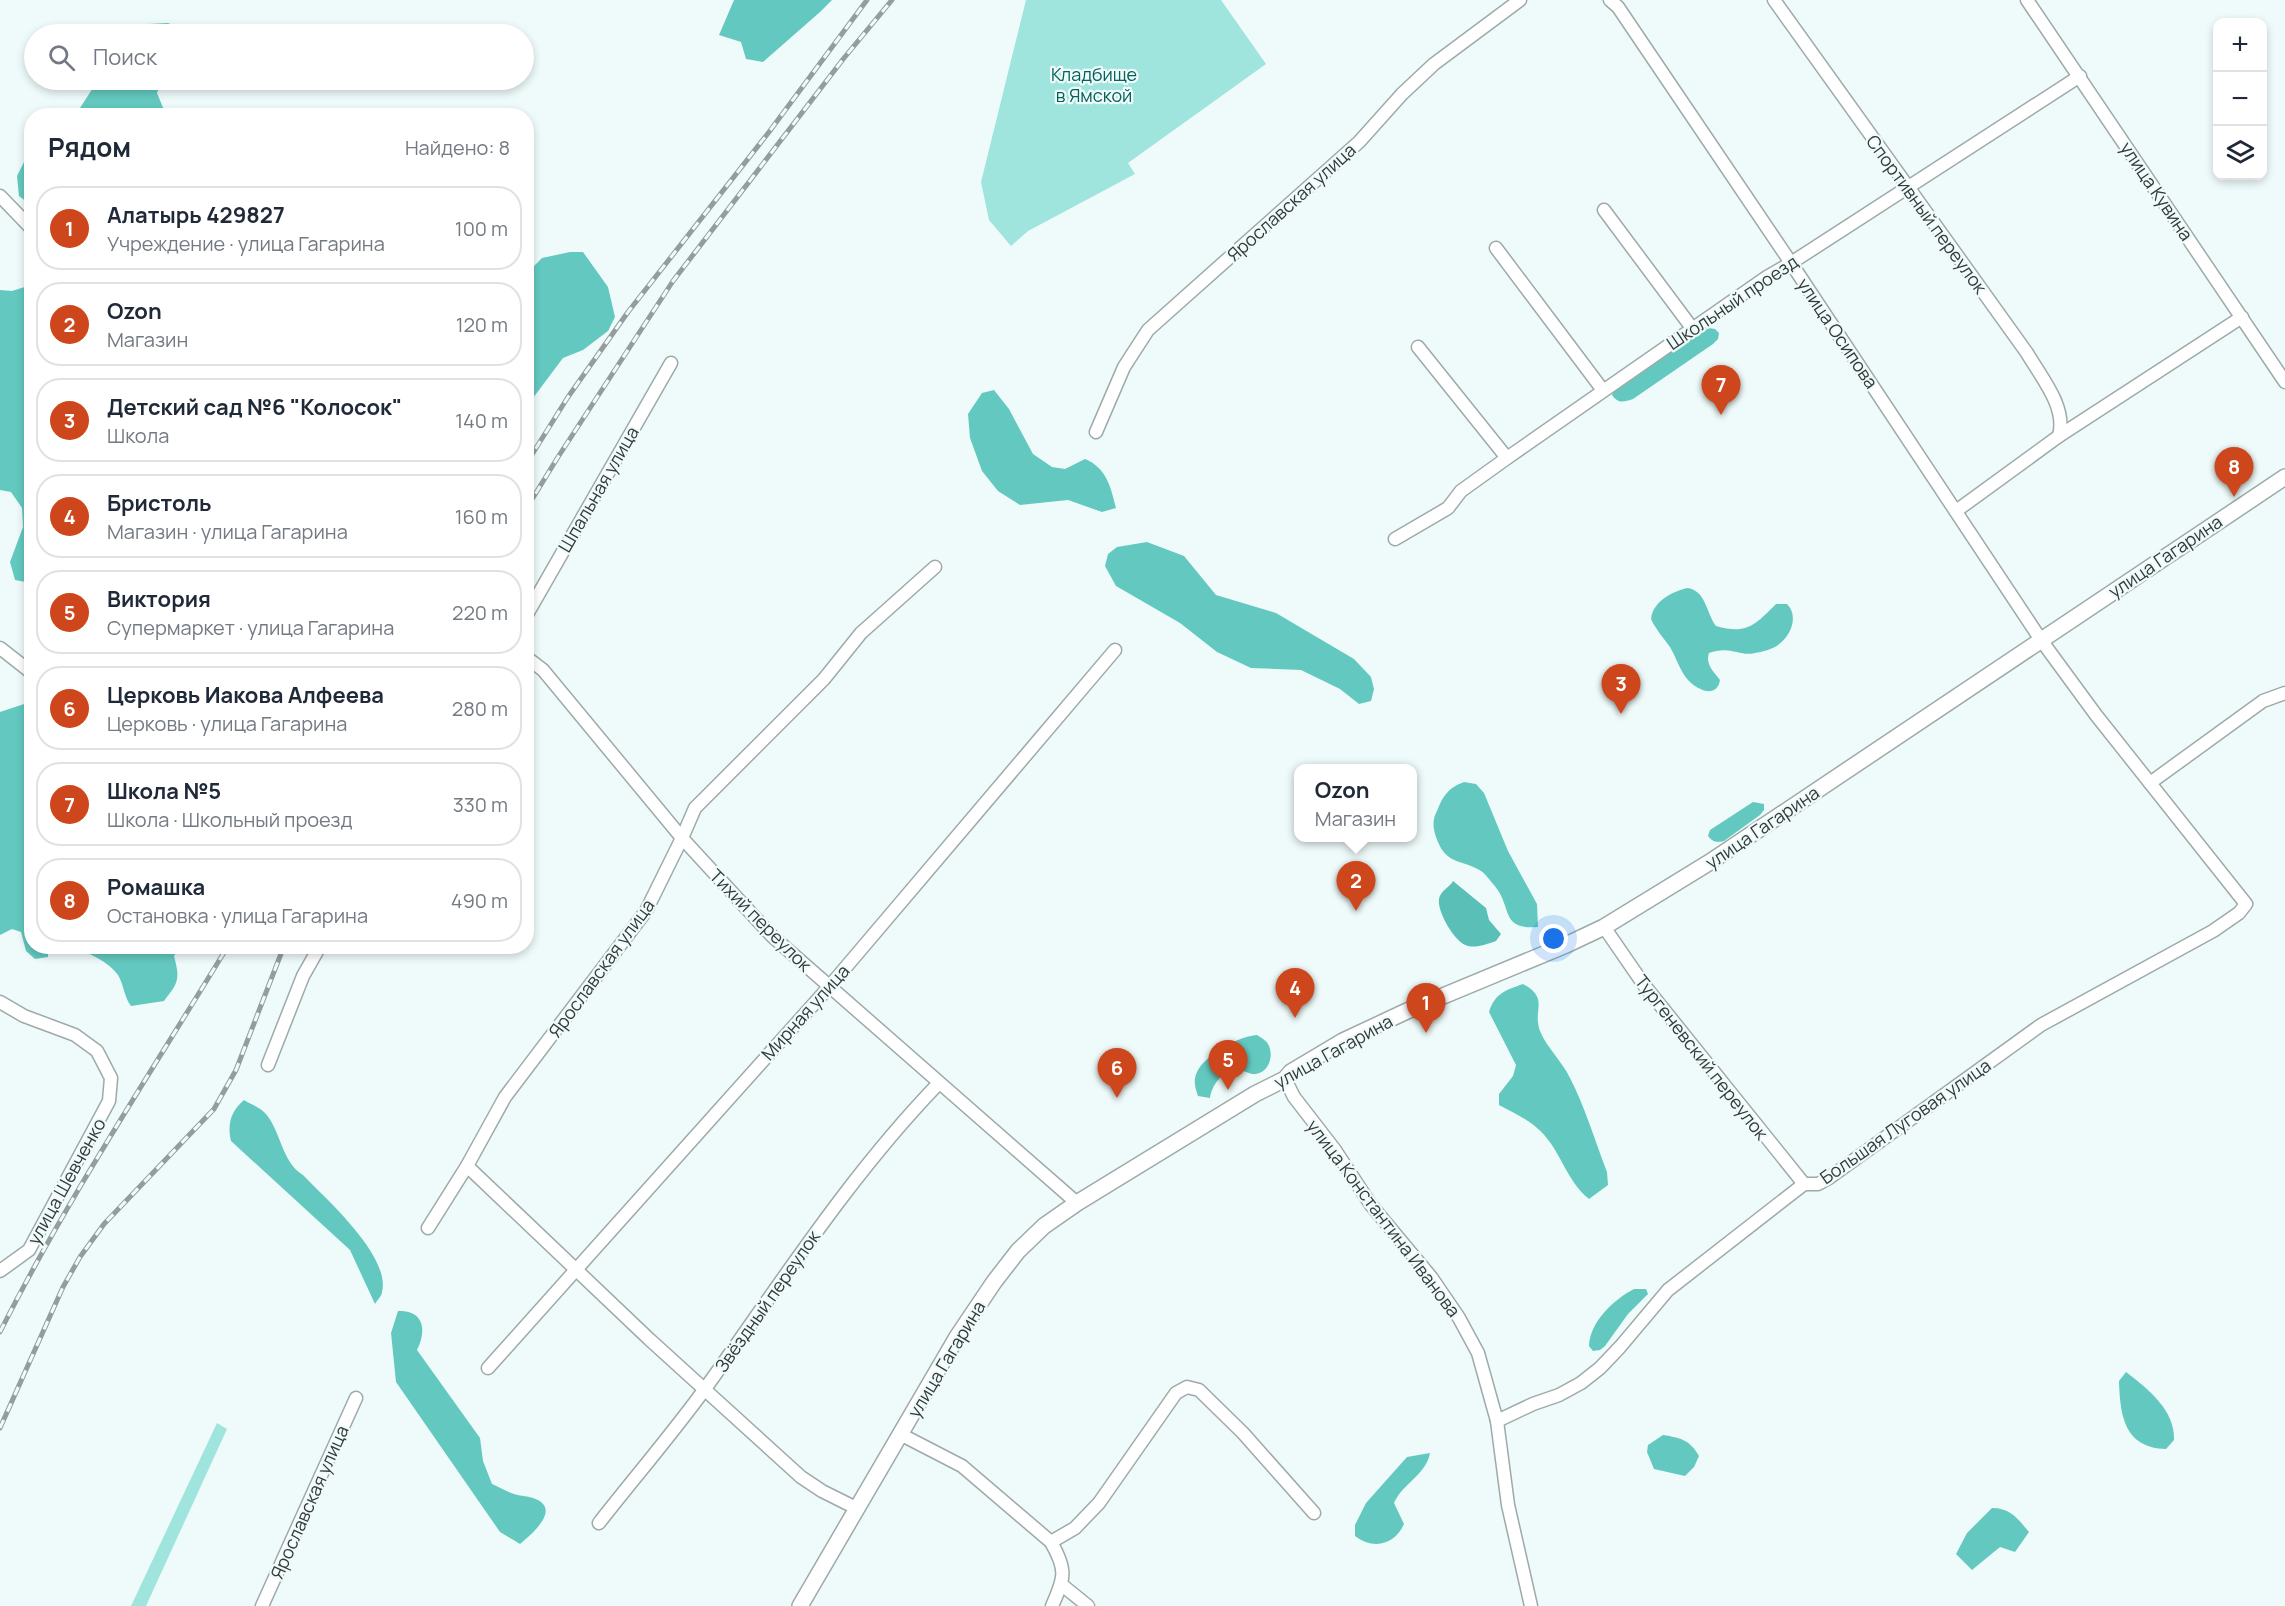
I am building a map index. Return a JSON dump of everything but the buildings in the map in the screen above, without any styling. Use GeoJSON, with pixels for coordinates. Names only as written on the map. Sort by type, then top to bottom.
{"type":"FeatureCollection","features":[{"type":"Feature","properties":{"kind":"main road","name":"улица Гагарина"},"geometry":{"type":"LineString","coordinates":[[800,1606],[957,1337],[1018,1251],[1044,1226],[1077,1203],[1344,1041],[1407,1011],[1556,950],[1604,927],[1710,862],[2285,477]]}},
{"type":"Feature","properties":{"kind":"street","name":"Ярославская улица"},"geometry":{"type":"LineString","coordinates":[[1096,432],[1124,367],[1148,330],[1359,142],[1402,94],[1434,64],[1520,0]]}},
{"type":"Feature","properties":{"kind":"street","name":"улица Осипова"},"geometry":{"type":"LineString","coordinates":[[1610,0],[1618,7],[1791,263],[2041,640],[2246,904]]}},
{"type":"Feature","properties":{"kind":"street","name":"Спортивный переулок"},"geometry":{"type":"LineString","coordinates":[[1774,0],[2028,353],[2057,404],[2062,426],[2059,436]]}},
{"type":"Feature","properties":{"kind":"street","name":"улица Кувина"},"geometry":{"type":"LineString","coordinates":[[2028,0],[2285,382]]}},
{"type":"Feature","properties":{"kind":"street","name":"Школьный проезд"},"geometry":{"type":"LineString","coordinates":[[1395,539],[1448,508],[1461,491],[1602,389],[1767,276],[1791,263],[1906,186],[2079,76]]}},
{"type":"Feature","properties":{"kind":"street"},"geometry":{"type":"LineString","coordinates":[[0,196],[24,221]]}},
{"type":"Feature","properties":{"kind":"street"},"geometry":{"type":"LineString","coordinates":[[1604,210],[1692,328]]}},
{"type":"Feature","properties":{"kind":"street"},"geometry":{"type":"LineString","coordinates":[[1496,248],[1602,389]]}},
{"type":"Feature","properties":{"kind":"street"},"geometry":{"type":"LineString","coordinates":[[1956,511],[2059,436],[2242,317]]}},
{"type":"Feature","properties":{"kind":"street"},"geometry":{"type":"LineString","coordinates":[[1418,347],[1507,458]]}},
{"type":"Feature","properties":{"kind":"street","name":"Шпальная улица"},"geometry":{"type":"LineString","coordinates":[[534,602],[671,363]]}},
{"type":"Feature","properties":{"kind":"street","name":"Ярославская улица"},"geometry":{"type":"LineString","coordinates":[[428,1228],[467,1166],[505,1097],[646,911],[682,838],[694,807],[824,679],[861,633],[935,567]]}},
{"type":"Feature","properties":{"kind":"street"},"geometry":{"type":"LineString","coordinates":[[0,648],[24,668]]}},
{"type":"Feature","properties":{"kind":"street","name":"Мирная улица"},"geometry":{"type":"LineString","coordinates":[[488,1368],[829,987],[1115,650]]}},
{"type":"Feature","properties":{"kind":"street","name":"Тихий переулок"},"geometry":{"type":"LineString","coordinates":[[534,663],[543,670],[682,838],[772,936],[1077,1203]]}},
{"type":"Feature","properties":{"kind":"street"},"geometry":{"type":"LineString","coordinates":[[2150,783],[2264,701],[2285,693]]}},
{"type":"Feature","properties":{"kind":"street","name":"Большая Луговая улица"},"geometry":{"type":"LineString","coordinates":[[1497,1421],[1559,1395],[1594,1373],[1620,1347],[1647,1312],[1668,1290],[1804,1184],[1818,1184],[1829,1178],[2041,1025],[2213,931],[2239,913],[2246,904]]}},
{"type":"Feature","properties":{"kind":"street","name":"Тургеневский переулок"},"geometry":{"type":"LineString","coordinates":[[1604,927],[1644,985],[1804,1184]]}},
{"type":"Feature","properties":{"kind":"street"},"geometry":{"type":"LineString","coordinates":[[268,1065],[303,976],[315,954]]}},
{"type":"Feature","properties":{"kind":"street","name":"улица Шевченко"},"geometry":{"type":"LineString","coordinates":[[0,1002],[24,1016],[75,1035],[97,1051],[111,1078],[110,1101],[29,1250],[0,1271]]}},
{"type":"Feature","properties":{"kind":"street","name":"улица Константина Иванова"},"geometry":{"type":"LineString","coordinates":[[1284,1079],[1294,1097],[1335,1150],[1371,1205],[1431,1277],[1460,1318],[1478,1353],[1497,1421],[1508,1505],[1531,1606]]}},
{"type":"Feature","properties":{"kind":"street","name":"Звёздный переулок"},"geometry":{"type":"LineString","coordinates":[[599,1522],[705,1389],[837,1202],[920,1102],[939,1083]]}},
{"type":"Feature","properties":{"kind":"street"},"geometry":{"type":"LineString","coordinates":[[467,1166],[649,1339],[801,1477],[822,1491],[856,1508]]}},
{"type":"Feature","properties":{"kind":"street"},"geometry":{"type":"LineString","coordinates":[[1051,1542],[1075,1528],[1099,1503],[1176,1393],[1187,1387],[1199,1390],[1243,1432],[1314,1513]]}},
{"type":"Feature","properties":{"kind":"street","name":"Ярославская улица"},"geometry":{"type":"LineString","coordinates":[[262,1606],[356,1398]]}},
{"type":"Feature","properties":{"kind":"street"},"geometry":{"type":"LineString","coordinates":[[900,1434],[963,1466],[1051,1542],[1061,1560],[1063,1571],[1062,1585],[1052,1606]]}},
{"type":"Feature","properties":{"kind":"street"},"geometry":{"type":"LineString","coordinates":[[1062,1585],[1088,1606]]}},
{"type":"Feature","properties":{"kind":"green space","name":"Кладбище в Ямской"},"geometry":{"type":"Polygon","coordinates":[[[1026,0],[1221,0],[1266,64],[1128,163],[1135,174],[1028,231],[1011,246],[989,220],[981,182],[1026,0]]]}},
{"type":"Feature","properties":{"kind":"green space"},"geometry":{"type":"Polygon","coordinates":[[[217,1423],[227,1429],[146,1606],[131,1606],[217,1423]]]}},
{"type":"Feature","properties":{"kind":"shaded area"},"geometry":{"type":"Polygon","coordinates":[[[734,0],[832,0],[763,62],[746,59],[741,42],[719,35],[734,0]]]}},
{"type":"Feature","properties":{"kind":"shaded area"},"geometry":{"type":"Polygon","coordinates":[[[92,90],[158,90],[157,93],[163,108],[80,108],[92,90]]]}},
{"type":"Feature","properties":{"kind":"shaded area"},"geometry":{"type":"Polygon","coordinates":[[[24,162],[24,200],[19,196],[17,176],[24,162]]]}},
{"type":"Feature","properties":{"kind":"shaded area"},"geometry":{"type":"Polygon","coordinates":[[[570,252],[583,252],[608,287],[615,317],[608,331],[583,350],[563,358],[534,397],[534,266],[542,258],[570,252]]]}},
{"type":"Feature","properties":{"kind":"shaded area"},"geometry":{"type":"Polygon","coordinates":[[[24,287],[24,582],[15,580],[10,562],[23,527],[22,508],[11,492],[0,490],[0,290],[12,291],[24,287]]]}},
{"type":"Feature","properties":{"kind":"shaded area"},"geometry":{"type":"Polygon","coordinates":[[[1709,328],[1719,333],[1718,339],[1713,344],[1633,399],[1621,402],[1612,395],[1617,385],[1709,328]]]}},
{"type":"Feature","properties":{"kind":"shaded area"},"geometry":{"type":"Polygon","coordinates":[[[994,390],[1009,409],[1033,454],[1052,467],[1065,469],[1085,459],[1092,463],[1107,479],[1116,508],[1102,512],[1068,500],[1020,505],[998,491],[982,471],[970,438],[968,414],[982,393],[994,390]]]}},
{"type":"Feature","properties":{"kind":"shaded area"},"geometry":{"type":"Polygon","coordinates":[[[1147,542],[1184,556],[1216,595],[1276,613],[1354,659],[1371,677],[1374,689],[1371,701],[1359,704],[1340,689],[1301,670],[1251,668],[1217,652],[1180,623],[1116,586],[1105,566],[1108,554],[1117,547],[1147,542]]]}},
{"type":"Feature","properties":{"kind":"shaded area"},"geometry":{"type":"Polygon","coordinates":[[[1687,588],[1702,597],[1716,626],[1743,629],[1756,623],[1776,604],[1787,604],[1791,609],[1792,626],[1783,641],[1764,651],[1750,654],[1723,650],[1709,653],[1709,664],[1720,680],[1715,689],[1706,691],[1692,684],[1685,676],[1670,647],[1651,619],[1659,602],[1687,588]]]}},
{"type":"Feature","properties":{"kind":"shaded area"},"geometry":{"type":"Polygon","coordinates":[[[24,704],[24,943],[21,932],[12,929],[0,935],[0,712],[24,704]]]}},
{"type":"Feature","properties":{"kind":"shaded area"},"geometry":{"type":"Polygon","coordinates":[[[1464,782],[1476,784],[1484,793],[1508,851],[1537,904],[1538,927],[1517,925],[1512,921],[1500,893],[1485,874],[1449,857],[1440,846],[1434,827],[1435,814],[1447,793],[1464,782]]]}},
{"type":"Feature","properties":{"kind":"shaded area"},"geometry":{"type":"Polygon","coordinates":[[[1753,802],[1764,804],[1764,810],[1760,815],[1724,841],[1711,840],[1708,836],[1710,830],[1753,802]]]}},
{"type":"Feature","properties":{"kind":"shaded area"},"geometry":{"type":"Polygon","coordinates":[[[1453,881],[1486,908],[1489,920],[1501,934],[1496,941],[1468,946],[1453,933],[1444,919],[1439,899],[1453,881]]]}},
{"type":"Feature","properties":{"kind":"shaded area"},"geometry":{"type":"Polygon","coordinates":[[[29,954],[48,954],[48,957],[35,959],[29,954]]]}},
{"type":"Feature","properties":{"kind":"shaded area"},"geometry":{"type":"Polygon","coordinates":[[[88,954],[175,954],[177,980],[164,1001],[131,1006],[118,975],[88,954]]]}},
{"type":"Feature","properties":{"kind":"shaded area"},"geometry":{"type":"Polygon","coordinates":[[[1523,984],[1536,995],[1539,1005],[1540,1031],[1567,1072],[1585,1112],[1607,1172],[1608,1185],[1589,1199],[1567,1172],[1544,1135],[1526,1120],[1499,1105],[1499,1094],[1513,1076],[1516,1065],[1489,1012],[1498,996],[1506,990],[1523,984]]]}},
{"type":"Feature","properties":{"kind":"shaded area"},"geometry":{"type":"Polygon","coordinates":[[[1257,1035],[1266,1041],[1270,1048],[1270,1062],[1265,1070],[1256,1074],[1232,1071],[1223,1075],[1216,1083],[1210,1098],[1198,1096],[1195,1084],[1196,1075],[1207,1059],[1232,1043],[1257,1035]]]}},
{"type":"Feature","properties":{"kind":"shaded area"},"geometry":{"type":"Polygon","coordinates":[[[244,1100],[260,1109],[270,1119],[290,1162],[340,1213],[367,1245],[377,1262],[382,1278],[382,1294],[375,1304],[350,1250],[231,1141],[231,1118],[244,1100]]]}},
{"type":"Feature","properties":{"kind":"shaded area"},"geometry":{"type":"Polygon","coordinates":[[[1634,1289],[1646,1289],[1648,1294],[1628,1314],[1605,1346],[1593,1351],[1589,1346],[1590,1337],[1598,1320],[1618,1299],[1634,1289]]]}},
{"type":"Feature","properties":{"kind":"shaded area"},"geometry":{"type":"Polygon","coordinates":[[[398,1311],[413,1314],[421,1323],[422,1335],[417,1350],[480,1438],[483,1461],[492,1484],[511,1493],[542,1502],[545,1514],[542,1521],[520,1544],[500,1532],[396,1382],[391,1333],[398,1311]]]}},
{"type":"Feature","properties":{"kind":"shaded area"},"geometry":{"type":"Polygon","coordinates":[[[2126,1372],[2159,1401],[2170,1419],[2174,1440],[2166,1449],[2141,1443],[2127,1427],[2121,1406],[2119,1381],[2126,1372]]]}},
{"type":"Feature","properties":{"kind":"shaded area"},"geometry":{"type":"Polygon","coordinates":[[[1663,1435],[1684,1441],[1692,1446],[1699,1456],[1694,1467],[1685,1476],[1654,1469],[1647,1452],[1648,1445],[1663,1435]]]}},
{"type":"Feature","properties":{"kind":"shaded area"},"geometry":{"type":"Polygon","coordinates":[[[1430,1453],[1424,1467],[1394,1503],[1404,1524],[1395,1537],[1376,1544],[1355,1536],[1355,1525],[1366,1503],[1407,1457],[1430,1453]]]}},
{"type":"Feature","properties":{"kind":"shaded area"},"geometry":{"type":"Polygon","coordinates":[[[1992,1508],[2009,1512],[2029,1532],[2015,1552],[2000,1547],[1972,1570],[1956,1554],[1967,1533],[1992,1508]]]}},
{"type":"Feature","properties":{"kind":"railway"},"geometry":{"type":"LineString","coordinates":[[534,451],[568,397],[628,312],[769,132],[867,0]]}},
{"type":"Feature","properties":{"kind":"railway"},"geometry":{"type":"LineString","coordinates":[[534,496],[673,281],[844,58],[892,0]]}},
{"type":"Feature","properties":{"kind":"railway"},"geometry":{"type":"LineString","coordinates":[[0,1332],[81,1185],[223,954]]}},
{"type":"Feature","properties":{"kind":"railway"},"geometry":{"type":"LineString","coordinates":[[0,1428],[63,1287],[80,1257],[104,1224],[214,1109],[236,1070],[281,954]]}},
{"type":"Feature","properties":{"kind":"place","name":"Школа №5"},"geometry":{"type":"Point","coordinates":[1721,415]}},
{"type":"Feature","properties":{"kind":"place","name":"Ромашка"},"geometry":{"type":"Point","coordinates":[2234,497]}},
{"type":"Feature","properties":{"kind":"place","name":"Детский сад №6 \"Колосок\""},"geometry":{"type":"Point","coordinates":[1621,714]}},
{"type":"Feature","properties":{"kind":"place","name":"Ozon"},"geometry":{"type":"Point","coordinates":[1356,911]}},
{"type":"Feature","properties":{"kind":"place","name":"Бристоль"},"geometry":{"type":"Point","coordinates":[1295,1018]}},
{"type":"Feature","properties":{"kind":"place","name":"Алатырь 429827"},"geometry":{"type":"Point","coordinates":[1426,1033]}},
{"type":"Feature","properties":{"kind":"place","name":"Виктория"},"geometry":{"type":"Point","coordinates":[1228,1090]}},
{"type":"Feature","properties":{"kind":"place","name":"Церковь Иакова Алфеева"},"geometry":{"type":"Point","coordinates":[1117,1098]}}]}
